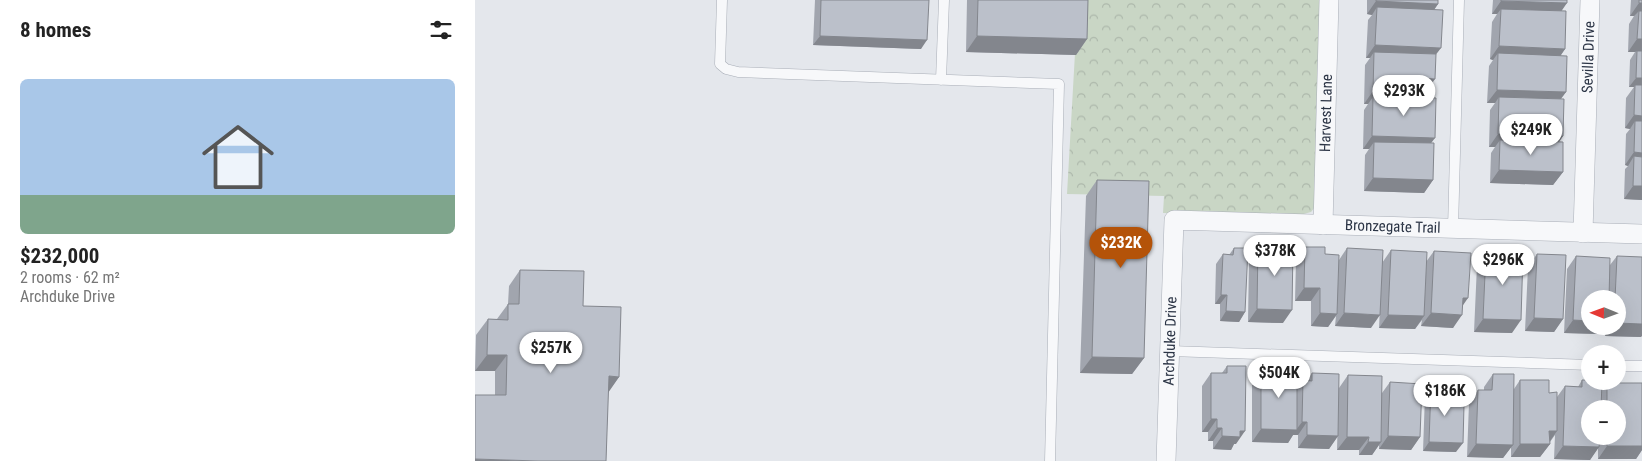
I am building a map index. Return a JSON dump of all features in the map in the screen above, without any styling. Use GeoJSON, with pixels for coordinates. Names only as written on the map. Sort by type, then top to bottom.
{"type":"FeatureCollection","features":[{"type":"Feature","properties":{"kind":"street","name":"Harvest Lane"},"geometry":{"type":"LineString","coordinates":[[1323,225],[1329,0]]}},
{"type":"Feature","properties":{"kind":"street","name":"Sevilla Drive"},"geometry":{"type":"LineString","coordinates":[[1583,233],[1590,0]]}},
{"type":"Feature","properties":{"kind":"street","name":"Bronzegate Trail"},"geometry":{"type":"LineString","coordinates":[[1174,220],[1642,234]]}},
{"type":"Feature","properties":{"kind":"street","name":"Archduke Drive"},"geometry":{"type":"LineString","coordinates":[[1166,461],[1174,220]]}},
{"type":"Feature","properties":{"kind":"lane"},"geometry":{"type":"LineString","coordinates":[[722,0],[720,64],[727,69],[738,72],[1059,84],[1050,461]]}},
{"type":"Feature","properties":{"kind":"lane"},"geometry":{"type":"LineString","coordinates":[[941,80],[945,0]]}},
{"type":"Feature","properties":{"kind":"lane"},"geometry":{"type":"LineString","coordinates":[[1453,229],[1459,0]]}},
{"type":"Feature","properties":{"kind":"lane"},"geometry":{"type":"LineString","coordinates":[[1169,351],[1581,365]]}},
{"type":"Feature","properties":{"kind":"lane"},"geometry":{"type":"LineString","coordinates":[[1626,366],[1642,366]]}},
{"type":"Feature","properties":{"kind":"green space"},"geometry":{"type":"Polygon","coordinates":[[[1078,0],[1319,0],[1321,5],[1316,206],[1311,212],[1300,215],[1163,213],[1164,196],[1067,194],[1078,0]]]}},
{"type":"Feature","properties":{"kind":"building"},"geometry":{"type":"Polygon","coordinates":[[[821,0],[929,0],[927,40],[820,36],[821,0]]]}},
{"type":"Feature","properties":{"kind":"building"},"geometry":{"type":"Polygon","coordinates":[[[978,0],[1088,0],[1087,39],[977,36],[978,0]]]}},
{"type":"Feature","properties":{"kind":"building"},"geometry":{"type":"Polygon","coordinates":[[[1438,0],[1438,4],[1376,1],[1438,0]]]}},
{"type":"Feature","properties":{"kind":"building"},"geometry":{"type":"Polygon","coordinates":[[[1567,0],[1567,3],[1501,1],[1567,0]]]}},
{"type":"Feature","properties":{"kind":"building"},"geometry":{"type":"Polygon","coordinates":[[[1377,7],[1443,10],[1441,48],[1375,45],[1377,7]]]}},
{"type":"Feature","properties":{"kind":"building"},"geometry":{"type":"Polygon","coordinates":[[[1501,9],[1566,11],[1565,49],[1499,46],[1501,9]]]}},
{"type":"Feature","properties":{"kind":"building"},"geometry":{"type":"Polygon","coordinates":[[[1639,11],[1642,11],[1642,39],[1637,39],[1639,11]]]}},
{"type":"Feature","properties":{"kind":"building"},"geometry":{"type":"Polygon","coordinates":[[[1637,51],[1642,51],[1642,78],[1636,78],[1637,51]]]}},
{"type":"Feature","properties":{"kind":"building"},"geometry":{"type":"Polygon","coordinates":[[[1374,52],[1436,54],[1435,79],[1421,78],[1421,92],[1373,91],[1374,52]]]}},
{"type":"Feature","properties":{"kind":"building"},"geometry":{"type":"Polygon","coordinates":[[[1498,53],[1567,56],[1566,92],[1497,90],[1498,53]]]}},
{"type":"Feature","properties":{"kind":"building"},"geometry":{"type":"Polygon","coordinates":[[[1635,85],[1642,85],[1642,116],[1634,115],[1635,85]]]}},
{"type":"Feature","properties":{"kind":"building"},"geometry":{"type":"Polygon","coordinates":[[[1373,97],[1436,98],[1435,138],[1372,136],[1373,97]]]}},
{"type":"Feature","properties":{"kind":"building"},"geometry":{"type":"Polygon","coordinates":[[[1499,97],[1564,99],[1563,136],[1498,134],[1499,97]]]}},
{"type":"Feature","properties":{"kind":"building"},"geometry":{"type":"Polygon","coordinates":[[[1635,121],[1642,121],[1642,153],[1634,152],[1635,121]]]}},
{"type":"Feature","properties":{"kind":"building"},"geometry":{"type":"Polygon","coordinates":[[[1500,140],[1563,142],[1563,172],[1499,170],[1500,140]]]}},
{"type":"Feature","properties":{"kind":"building"},"geometry":{"type":"Polygon","coordinates":[[[1374,142],[1434,143],[1433,180],[1373,178],[1374,142]]]}},
{"type":"Feature","properties":{"kind":"building"},"geometry":{"type":"Polygon","coordinates":[[[1634,156],[1642,157],[1642,186],[1633,186],[1634,156]]]}},
{"type":"Feature","properties":{"kind":"building"},"geometry":{"type":"Polygon","coordinates":[[[1097,180],[1149,181],[1144,358],[1092,357],[1097,180]]]}},
{"type":"Feature","properties":{"kind":"building"},"geometry":{"type":"Polygon","coordinates":[[[1258,245],[1293,246],[1292,310],[1257,309],[1258,245]]]}},
{"type":"Feature","properties":{"kind":"building"},"geometry":{"type":"Polygon","coordinates":[[[1305,247],[1325,247],[1325,254],[1339,255],[1337,314],[1320,313],[1320,288],[1304,288],[1305,247]]]}},
{"type":"Feature","properties":{"kind":"building"},"geometry":{"type":"Polygon","coordinates":[[[1234,248],[1248,248],[1245,312],[1226,311],[1227,295],[1221,295],[1223,254],[1233,255],[1234,248]]]}},
{"type":"Feature","properties":{"kind":"building"},"geometry":{"type":"Polygon","coordinates":[[[1347,248],[1383,250],[1380,315],[1344,313],[1347,248]]]}},
{"type":"Feature","properties":{"kind":"building"},"geometry":{"type":"Polygon","coordinates":[[[1391,250],[1427,252],[1424,316],[1388,315],[1391,250]]]}},
{"type":"Feature","properties":{"kind":"building"},"geometry":{"type":"Polygon","coordinates":[[[1434,251],[1471,253],[1468,298],[1463,298],[1462,315],[1431,313],[1434,251]]]}},
{"type":"Feature","properties":{"kind":"building"},"geometry":{"type":"Polygon","coordinates":[[[1486,252],[1523,253],[1521,320],[1483,319],[1486,252]]]}},
{"type":"Feature","properties":{"kind":"building"},"geometry":{"type":"Polygon","coordinates":[[[1537,254],[1566,255],[1563,319],[1534,318],[1537,254]]]}},
{"type":"Feature","properties":{"kind":"building"},"geometry":{"type":"Polygon","coordinates":[[[1576,256],[1610,258],[1609,290],[1581,290],[1581,320],[1573,320],[1576,256]]]}},
{"type":"Feature","properties":{"kind":"building"},"geometry":{"type":"Polygon","coordinates":[[[1617,256],[1642,257],[1642,324],[1626,323],[1626,290],[1615,290],[1617,256]]]}},
{"type":"Feature","properties":{"kind":"building"},"geometry":{"type":"Polygon","coordinates":[[[520,270],[584,271],[583,306],[621,307],[619,377],[609,376],[606,461],[475,459],[475,395],[506,395],[507,355],[487,355],[488,319],[508,320],[508,304],[519,304],[520,270]]]}},
{"type":"Feature","properties":{"kind":"building"},"geometry":{"type":"Polygon","coordinates":[[[1227,366],[1246,366],[1245,431],[1240,431],[1240,437],[1222,436],[1222,428],[1217,428],[1217,419],[1211,419],[1211,373],[1227,373],[1227,366]]]}},
{"type":"Feature","properties":{"kind":"building"},"geometry":{"type":"Polygon","coordinates":[[[1261,369],[1297,369],[1297,430],[1261,429],[1261,369]]]}},
{"type":"Feature","properties":{"kind":"building"},"geometry":{"type":"Polygon","coordinates":[[[1312,373],[1339,374],[1338,436],[1307,435],[1307,422],[1302,422],[1303,380],[1312,381],[1312,373]]]}},
{"type":"Feature","properties":{"kind":"building"},"geometry":{"type":"Polygon","coordinates":[[[1493,374],[1514,374],[1513,445],[1476,444],[1478,390],[1492,390],[1493,374]]]}},
{"type":"Feature","properties":{"kind":"building"},"geometry":{"type":"Polygon","coordinates":[[[1348,375],[1382,376],[1381,442],[1368,442],[1369,437],[1347,437],[1348,375]]]}},
{"type":"Feature","properties":{"kind":"building"},"geometry":{"type":"Polygon","coordinates":[[[1520,380],[1549,380],[1549,393],[1557,392],[1557,431],[1549,431],[1550,444],[1520,444],[1520,380]]]}},
{"type":"Feature","properties":{"kind":"building"},"geometry":{"type":"Polygon","coordinates":[[[1390,382],[1422,384],[1420,437],[1388,436],[1390,382]]]}},
{"type":"Feature","properties":{"kind":"building"},"geometry":{"type":"Polygon","coordinates":[[[1626,383],[1642,383],[1642,446],[1607,446],[1626,445],[1626,400],[1607,400],[1607,390],[1626,390],[1626,383]]]}},
{"type":"Feature","properties":{"kind":"building"},"geometry":{"type":"Polygon","coordinates":[[[1431,386],[1451,387],[1450,404],[1464,405],[1463,443],[1429,442],[1431,386]]]}},
{"type":"Feature","properties":{"kind":"building"},"geometry":{"type":"Polygon","coordinates":[[[1565,386],[1581,387],[1581,390],[1602,390],[1601,400],[1581,400],[1581,445],[1599,445],[1599,447],[1563,446],[1565,386]]]}}]}
